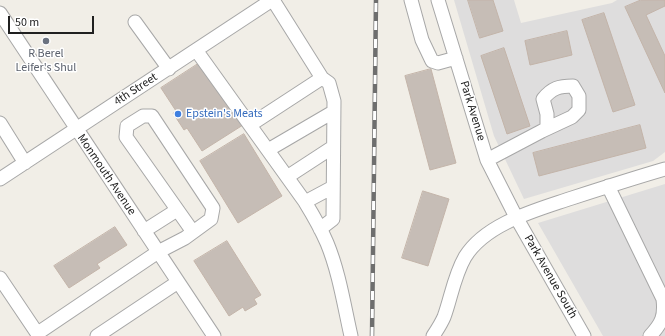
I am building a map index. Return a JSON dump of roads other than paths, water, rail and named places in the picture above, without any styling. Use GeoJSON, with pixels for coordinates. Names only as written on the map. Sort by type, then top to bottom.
{"type":"FeatureCollection","features":[{"type":"Feature","properties":{"kind":"street"},"geometry":{"type":"LineString","coordinates":[[273,0],[322,78],[330,83],[334,101],[333,219],[320,229]]}},
{"type":"Feature","properties":{"kind":"street","name":"4th Street"},"geometry":{"type":"LineString","coordinates":[[0,179],[273,0]]}},
{"type":"Feature","properties":{"kind":"street"},"geometry":{"type":"LineString","coordinates":[[411,0],[422,40],[432,61],[438,63],[456,58]]}},
{"type":"Feature","properties":{"kind":"street","name":"Park Avenue"},"geometry":{"type":"LineString","coordinates":[[438,0],[487,160],[516,217]]}},
{"type":"Feature","properties":{"kind":"street","name":"Monmouth Avenue"},"geometry":{"type":"LineString","coordinates":[[0,13],[76,130],[214,336]]}},
{"type":"Feature","properties":{"kind":"street"},"geometry":{"type":"LineString","coordinates":[[135,22],[168,68]]}},
{"type":"Feature","properties":{"kind":"street"},"geometry":{"type":"LineString","coordinates":[[196,50],[305,202],[320,229],[327,243],[339,280],[350,336]]}},
{"type":"Feature","properties":{"kind":"street"},"geometry":{"type":"LineString","coordinates":[[250,125],[322,78]]}},
{"type":"Feature","properties":{"kind":"street"},"geometry":{"type":"LineString","coordinates":[[268,150],[333,112]]}},
{"type":"Feature","properties":{"kind":"street"},"geometry":{"type":"LineString","coordinates":[[0,278],[39,335],[158,252],[185,238],[193,232],[210,219],[213,208],[152,116],[143,116],[127,126],[126,137],[193,232]]}},
{"type":"Feature","properties":{"kind":"street"},"geometry":{"type":"LineString","coordinates":[[0,123],[25,163]]}},
{"type":"Feature","properties":{"kind":"street"},"geometry":{"type":"LineString","coordinates":[[487,160],[547,128]]}},
{"type":"Feature","properties":{"kind":"street"},"geometry":{"type":"LineString","coordinates":[[287,177],[333,147]]}},
{"type":"Feature","properties":{"kind":"street"},"geometry":{"type":"LineString","coordinates":[[434,336],[443,318],[455,280],[465,257],[479,241],[516,217],[608,186],[665,169]]}},
{"type":"Feature","properties":{"kind":"street"},"geometry":{"type":"LineString","coordinates":[[608,186],[662,299],[664,311],[660,325],[650,336]]}},
{"type":"Feature","properties":{"kind":"street"},"geometry":{"type":"LineString","coordinates":[[305,202],[333,187]]}},
{"type":"Feature","properties":{"kind":"street"},"geometry":{"type":"LineString","coordinates":[[144,231],[177,210]]}},
{"type":"Feature","properties":{"kind":"street","name":"Park Avenue South"},"geometry":{"type":"LineString","coordinates":[[516,217],[584,336]]}},
{"type":"Feature","properties":{"kind":"street"},"geometry":{"type":"LineString","coordinates":[[97,336],[178,282]]}},
{"type":"Feature","properties":{"kind":"railway"},"geometry":{"type":"LineString","coordinates":[[372,336],[376,0]]}},
{"type":"Feature","properties":{"kind":"place","name":"R Berel Leifer's Shul"},"geometry":{"type":"Point","coordinates":[46,41]}},
{"type":"Feature","properties":{"kind":"place","name":"Epstein's Meats"},"geometry":{"type":"Point","coordinates":[178,114]}}]}
